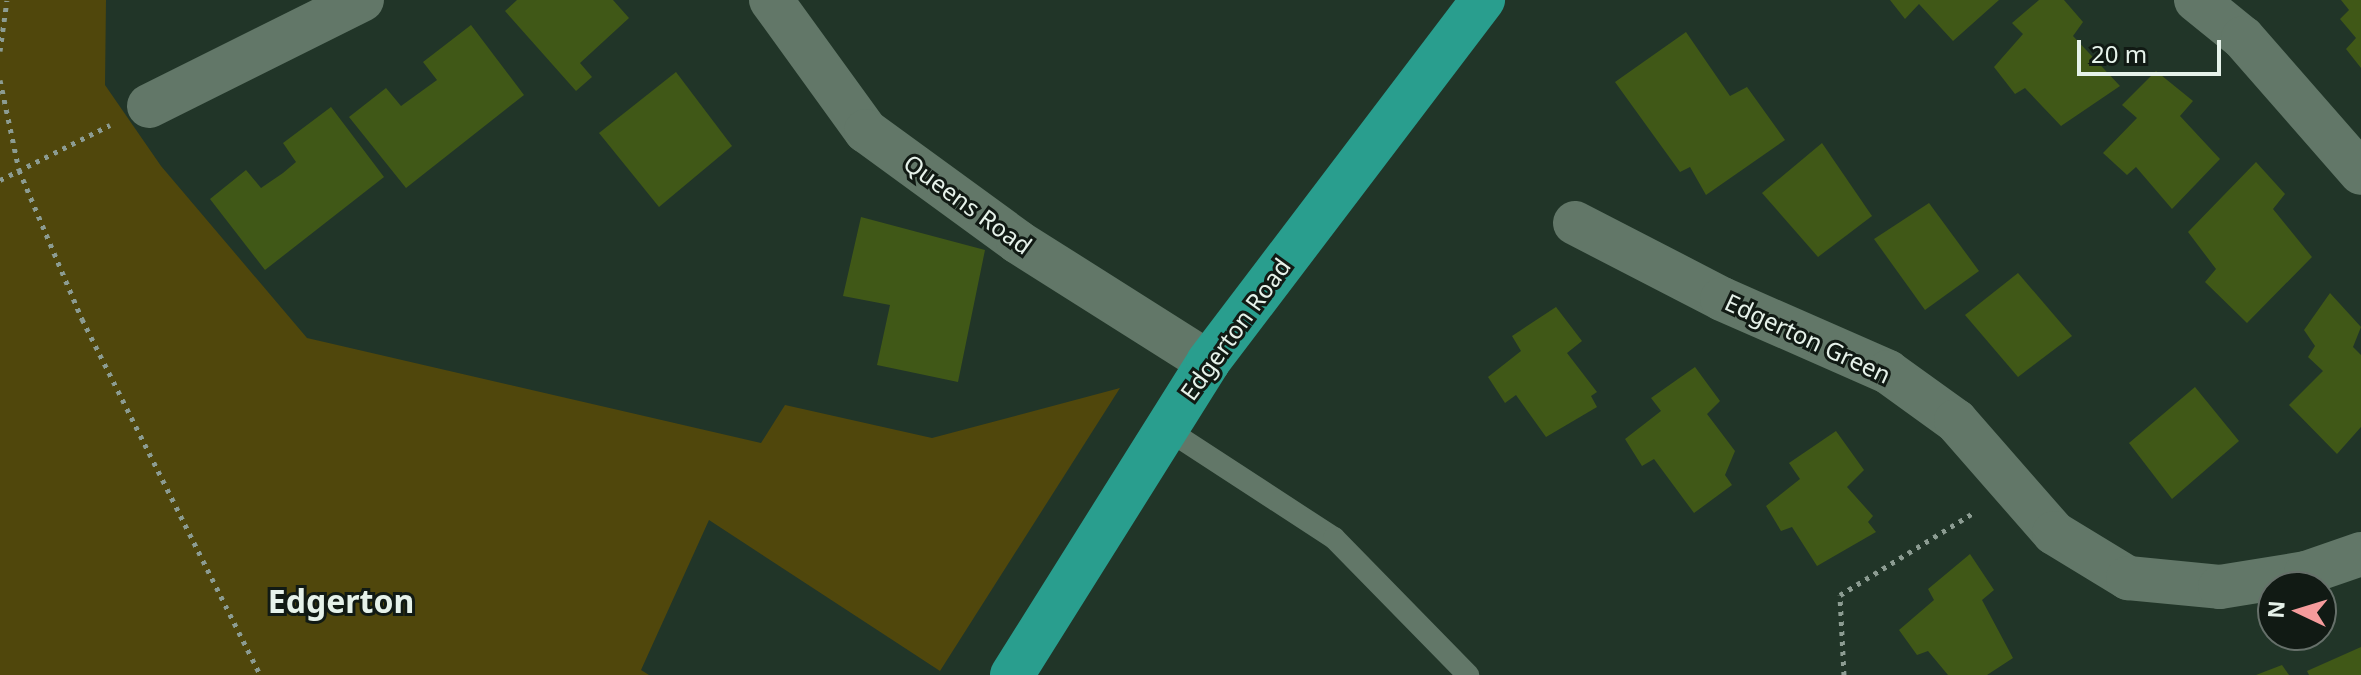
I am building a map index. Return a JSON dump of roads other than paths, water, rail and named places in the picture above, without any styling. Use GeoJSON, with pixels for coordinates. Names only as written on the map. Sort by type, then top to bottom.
{"type":"FeatureCollection","features":[{"type":"Feature","properties":{"kind":"highway","name":"Edgerton Road"},"geometry":{"type":"LineString","coordinates":[[1012,675],[1208,362],[1483,0]]}},
{"type":"Feature","properties":{"kind":"street"},"geometry":{"type":"LineString","coordinates":[[149,106],[362,0]]}},
{"type":"Feature","properties":{"kind":"street","name":"Queens Road"},"geometry":{"type":"LineString","coordinates":[[771,0],[866,131],[1018,242],[1208,362]]}},
{"type":"Feature","properties":{"kind":"street"},"geometry":{"type":"LineString","coordinates":[[2196,0],[2243,38],[2361,173]]}},
{"type":"Feature","properties":{"kind":"street","name":"Edgerton Green"},"geometry":{"type":"LineString","coordinates":[[1575,223],[1722,299],[1888,372],[1956,421],[2017,486],[2054,533],[2128,578],[2220,587],[2306,573],[2361,554]]}},
{"type":"Feature","properties":{"kind":"lane"},"geometry":{"type":"LineString","coordinates":[[1165,428],[1334,538],[1468,675]]}},
{"type":"Feature","properties":{"kind":"district","name":"Edgerton"},"geometry":{"type":"Point","coordinates":[341,601]}}]}
